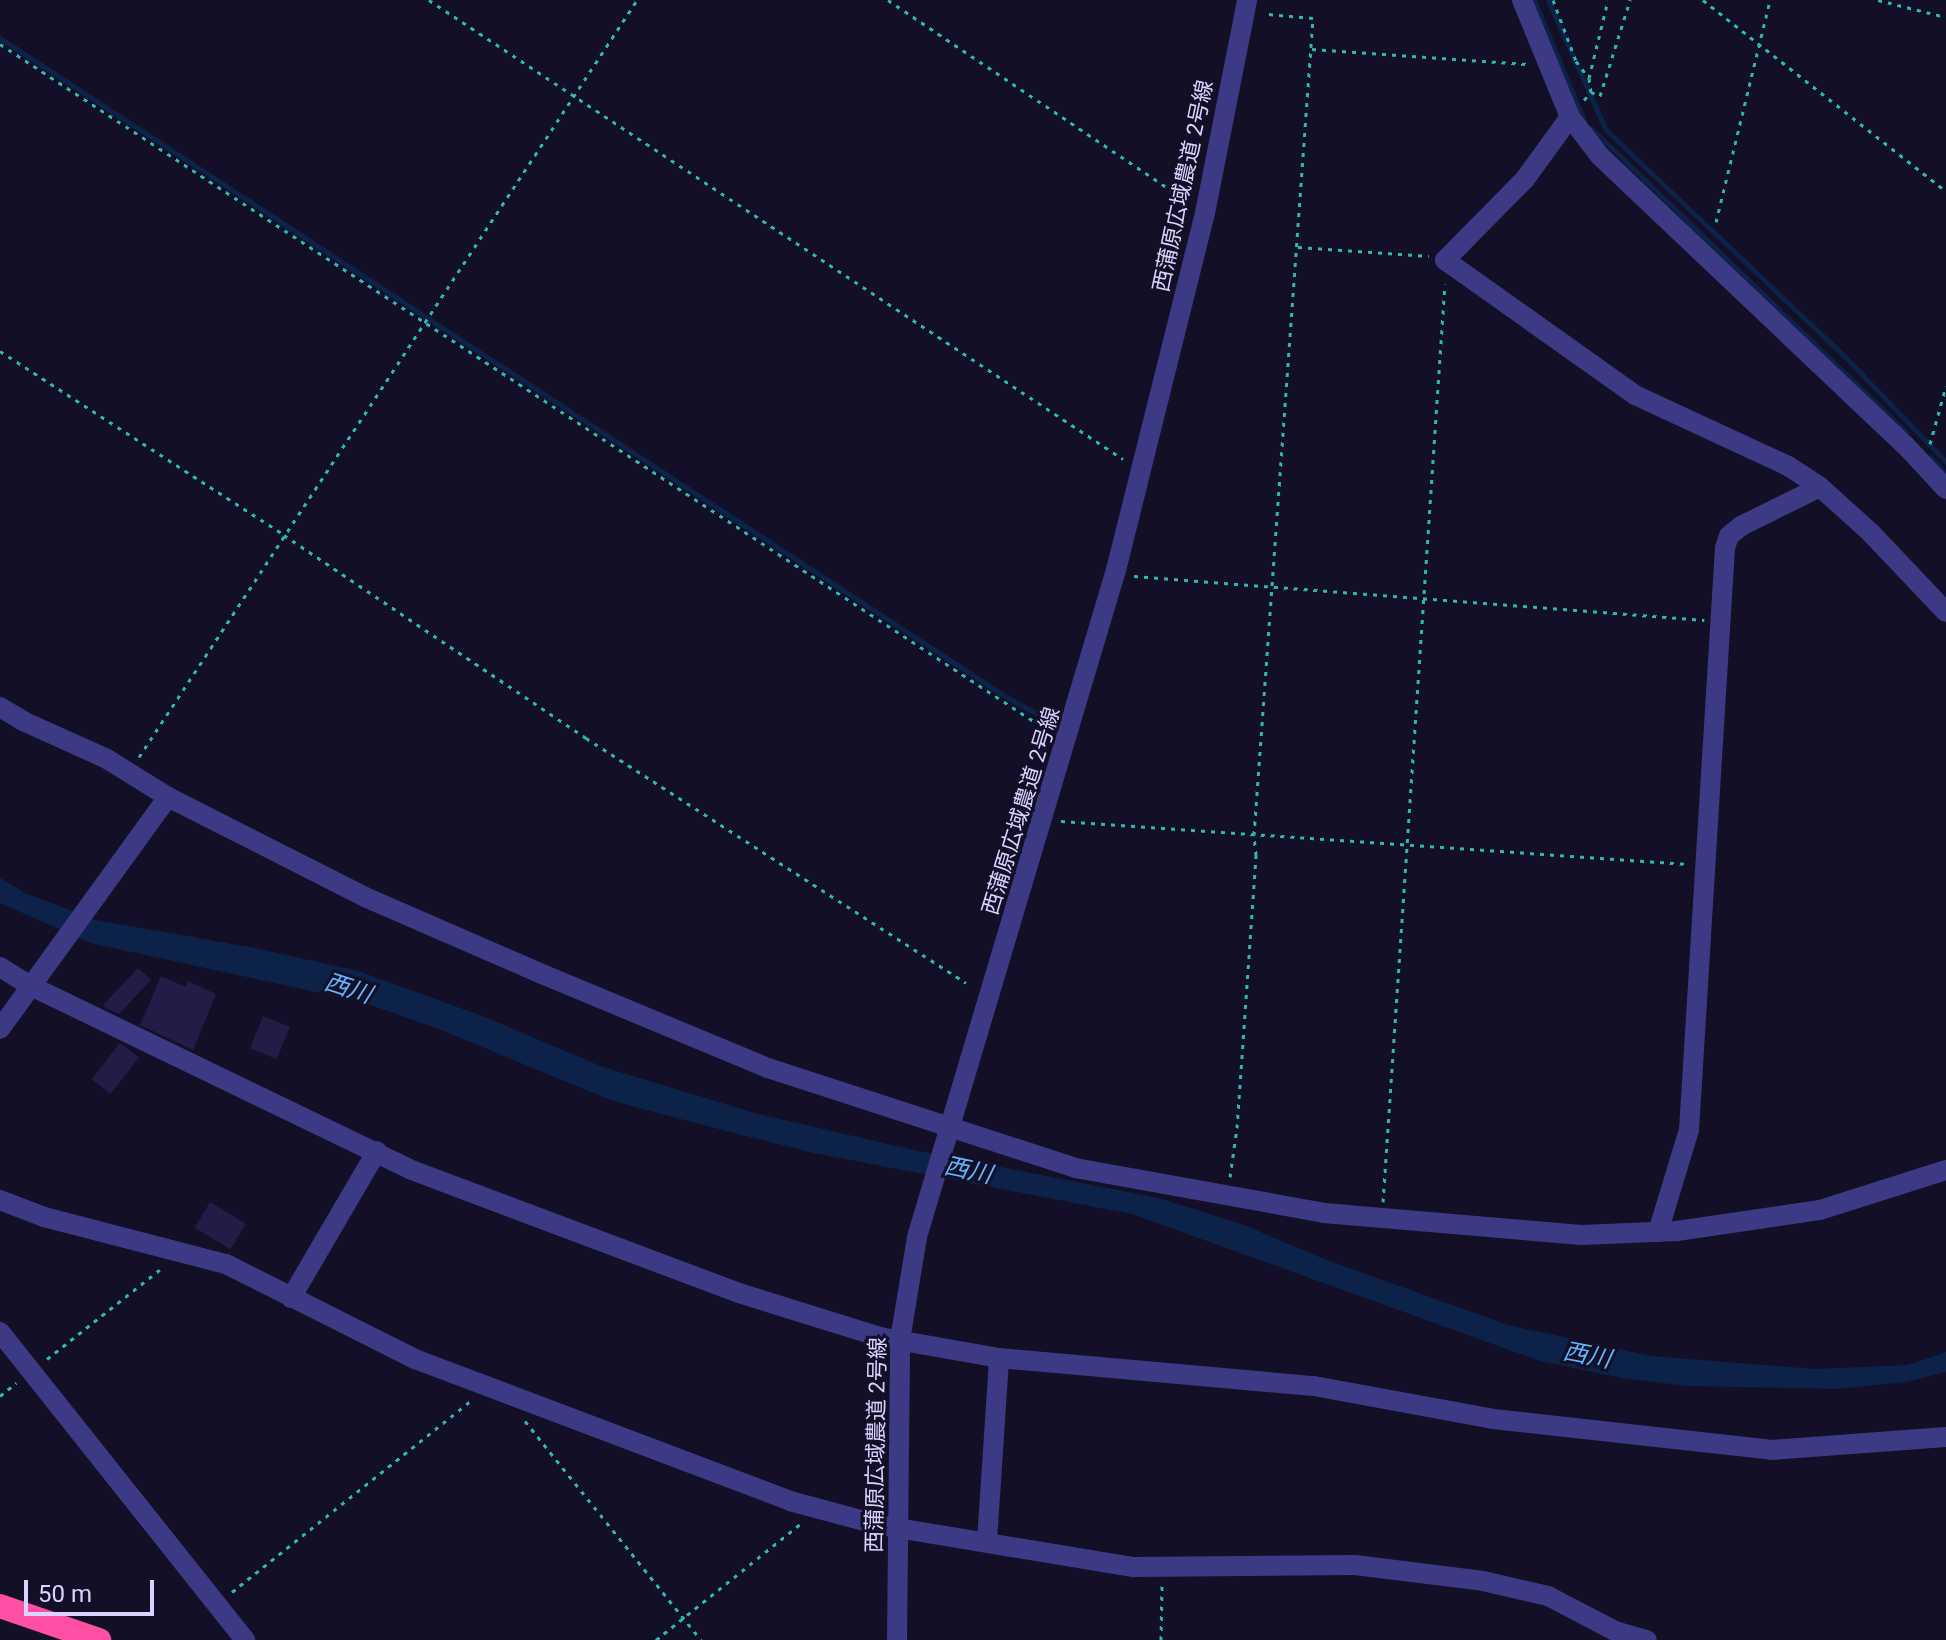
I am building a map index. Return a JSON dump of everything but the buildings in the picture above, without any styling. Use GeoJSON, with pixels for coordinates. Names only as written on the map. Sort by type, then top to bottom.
{"type":"FeatureCollection","features":[{"type":"Feature","properties":{"kind":"highway"},"geometry":{"type":"LineString","coordinates":[[0,1606],[99,1640]]}},
{"type":"Feature","properties":{"kind":"street","name":"西蒲原広域農道 2号線"},"geometry":{"type":"LineString","coordinates":[[897,1640],[900,1340],[921,1219],[1041,818],[1067,743],[1116,570],[1205,213],[1247,0]]}},
{"type":"Feature","properties":{"kind":"street"},"geometry":{"type":"LineString","coordinates":[[1522,0],[1570,117],[1600,156],[1918,458],[1946,489]]}},
{"type":"Feature","properties":{"kind":"street"},"geometry":{"type":"LineString","coordinates":[[1570,117],[1525,179],[1445,260],[1635,395],[1788,466],[1820,487],[1870,532],[1946,612]]}},
{"type":"Feature","properties":{"kind":"street"},"geometry":{"type":"LineString","coordinates":[[1658,1232],[1689,1130],[1725,548],[1729,536],[1741,526],[1820,487]]}},
{"type":"Feature","properties":{"kind":"street"},"geometry":{"type":"LineString","coordinates":[[0,707],[23,721],[107,759],[168,797],[365,897],[542,974],[768,1068],[948,1134],[1075,1168],[1227,1197],[1484,1229],[1581,1235],[1658,1232],[1735,1224],[1820,1210],[1946,1170]]}},
{"type":"Feature","properties":{"kind":"street"},"geometry":{"type":"LineString","coordinates":[[0,1029],[168,797]]}},
{"type":"Feature","properties":{"kind":"street"},"geometry":{"type":"LineString","coordinates":[[0,967],[31,986],[314,1125],[423,1174],[739,1293],[900,1340],[999,1358],[1314,1386],[1493,1419],[1772,1450],[1946,1437]]}},
{"type":"Feature","properties":{"kind":"street"},"geometry":{"type":"LineString","coordinates":[[291,1298],[377,1151]]}},
{"type":"Feature","properties":{"kind":"street"},"geometry":{"type":"LineString","coordinates":[[0,1200],[44,1217],[226,1264],[415,1359],[816,1508],[879,1525],[1134,1567],[1355,1565],[1483,1581],[1548,1596],[1615,1631],[1647,1640]]}},
{"type":"Feature","properties":{"kind":"street"},"geometry":{"type":"LineString","coordinates":[[0,1332],[245,1640]]}},
{"type":"Feature","properties":{"kind":"street"},"geometry":{"type":"LineString","coordinates":[[987,1541],[999,1358]]}},
{"type":"Feature","properties":{"kind":"path"},"geometry":{"type":"LineString","coordinates":[[429,0],[1141,471]]}},
{"type":"Feature","properties":{"kind":"path"},"geometry":{"type":"LineString","coordinates":[[128,774],[637,0]]}},
{"type":"Feature","properties":{"kind":"path"},"geometry":{"type":"LineString","coordinates":[[888,0],[1205,213]]}},
{"type":"Feature","properties":{"kind":"path"},"geometry":{"type":"LineString","coordinates":[[1553,0],[1576,61],[1589,78]]}},
{"type":"Feature","properties":{"kind":"path"},"geometry":{"type":"LineString","coordinates":[[1570,117],[1591,92],[1589,78],[1608,0]]}},
{"type":"Feature","properties":{"kind":"path"},"geometry":{"type":"LineString","coordinates":[[1591,92],[1600,96],[1630,0]]}},
{"type":"Feature","properties":{"kind":"path"},"geometry":{"type":"LineString","coordinates":[[1703,0],[1946,191]]}},
{"type":"Feature","properties":{"kind":"path"},"geometry":{"type":"LineString","coordinates":[[1716,222],[1770,0]]}},
{"type":"Feature","properties":{"kind":"path"},"geometry":{"type":"LineString","coordinates":[[1878,0],[1946,17]]}},
{"type":"Feature","properties":{"kind":"path"},"geometry":{"type":"LineString","coordinates":[[1227,1197],[1237,1128],[1256,855],[1254,835],[1313,18],[1268,14]]}},
{"type":"Feature","properties":{"kind":"path"},"geometry":{"type":"LineString","coordinates":[[0,44],[1067,743]]}},
{"type":"Feature","properties":{"kind":"path"},"geometry":{"type":"LineString","coordinates":[[1311,49],[1548,64]]}},
{"type":"Feature","properties":{"kind":"path"},"geometry":{"type":"LineString","coordinates":[[1298,247],[1429,256],[1445,260],[1444,331],[1382,1217]]}},
{"type":"Feature","properties":{"kind":"path"},"geometry":{"type":"LineString","coordinates":[[0,351],[284,535],[575,731],[966,983]]}},
{"type":"Feature","properties":{"kind":"path"},"geometry":{"type":"LineString","coordinates":[[1918,458],[1925,454],[1932,438],[1946,386]]}},
{"type":"Feature","properties":{"kind":"path"},"geometry":{"type":"LineString","coordinates":[[1116,570],[1144,579],[1720,621]]}},
{"type":"Feature","properties":{"kind":"path"},"geometry":{"type":"LineString","coordinates":[[1041,818],[1704,866]]}},
{"type":"Feature","properties":{"kind":"path"},"geometry":{"type":"LineString","coordinates":[[0,1396],[165,1266],[175,1249]]}},
{"type":"Feature","properties":{"kind":"path"},"geometry":{"type":"LineString","coordinates":[[217,1604],[462,1411],[486,1385]]}},
{"type":"Feature","properties":{"kind":"path"},"geometry":{"type":"LineString","coordinates":[[516,1399],[525,1420],[701,1640]]}},
{"type":"Feature","properties":{"kind":"path"},"geometry":{"type":"LineString","coordinates":[[656,1640],[796,1530],[816,1508]]}},
{"type":"Feature","properties":{"kind":"path"},"geometry":{"type":"LineString","coordinates":[[1161,1640],[1163,1567]]}},
{"type":"Feature","properties":{"kind":"water","name":"西川"},"geometry":{"type":"Polygon","coordinates":[[[0,878],[25,893],[96,920],[255,948],[358,971],[485,1017],[603,1067],[755,1113],[909,1149],[1159,1198],[1244,1225],[1324,1259],[1508,1325],[1651,1356],[1815,1369],[1908,1365],[1946,1352],[1946,1372],[1906,1382],[1836,1389],[1687,1386],[1622,1378],[1540,1361],[1132,1214],[814,1153],[726,1131],[613,1101],[436,1028],[362,1002],[90,943],[0,903],[0,878]]]}},
{"type":"Feature","properties":{"kind":"waterway"},"geometry":{"type":"LineString","coordinates":[[1534,0],[1584,121]]}},
{"type":"Feature","properties":{"kind":"waterway"},"geometry":{"type":"LineString","coordinates":[[1548,0],[1606,130],[1848,360],[1946,462]]}},
{"type":"Feature","properties":{"kind":"waterway"},"geometry":{"type":"LineString","coordinates":[[0,38],[1008,698],[1058,725]]}},
{"type":"Feature","properties":{"kind":"waterway"},"geometry":{"type":"LineString","coordinates":[[1591,128],[1906,432]]}},
{"type":"Feature","properties":{"kind":"waterway"},"geometry":{"type":"LineString","coordinates":[[1930,457],[1946,474]]}}]}
